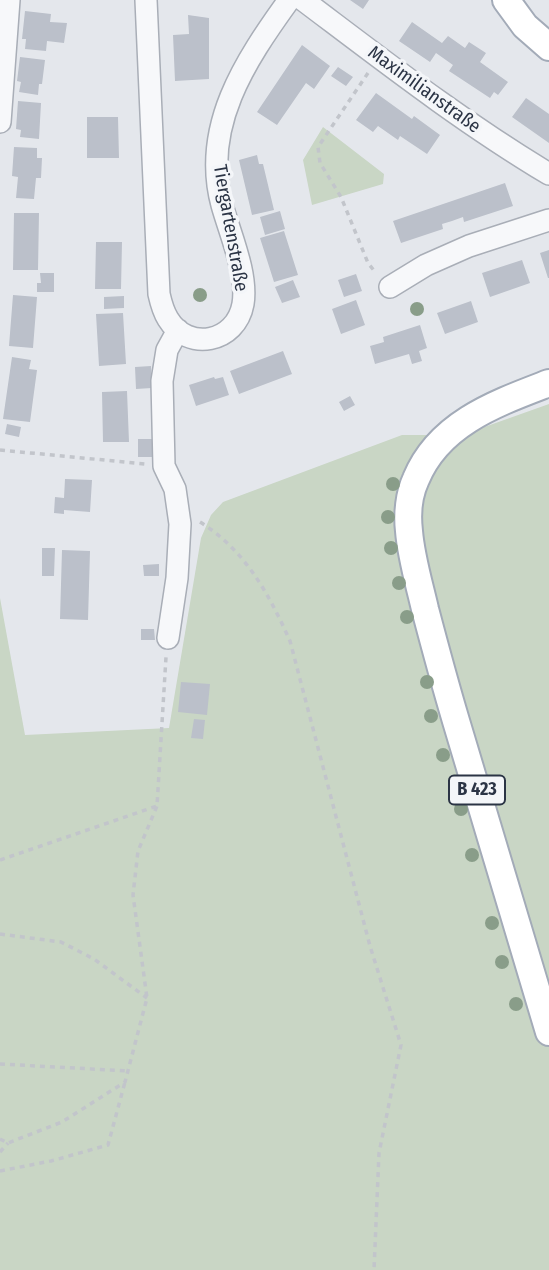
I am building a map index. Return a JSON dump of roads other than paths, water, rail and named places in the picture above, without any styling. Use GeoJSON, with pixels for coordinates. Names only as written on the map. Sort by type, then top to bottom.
{"type":"FeatureCollection","features":[{"type":"Feature","properties":{"kind":"main road"},"geometry":{"type":"LineString","coordinates":[[506,0],[525,26],[549,47]]}},
{"type":"Feature","properties":{"kind":"main road","name":"B 423"},"geometry":{"type":"LineString","coordinates":[[549,383],[509,398],[460,423],[442,439],[427,457],[416,479],[410,498],[408,529],[415,568],[439,661],[549,1032]]}},
{"type":"Feature","properties":{"kind":"street"},"geometry":{"type":"LineString","coordinates":[[0,122],[9,0]]}},
{"type":"Feature","properties":{"kind":"street"},"geometry":{"type":"LineString","coordinates":[[146,0],[159,294],[168,320],[178,330],[167,350],[162,381],[164,466],[175,489],[179,513],[177,578],[168,638]]}},
{"type":"Feature","properties":{"kind":"street","name":"Tiergartenstraße"},"geometry":{"type":"LineString","coordinates":[[178,330],[188,337],[207,341],[225,334],[237,322],[243,304],[243,285],[218,186],[218,141],[226,107],[244,66],[289,0]]}},
{"type":"Feature","properties":{"kind":"street","name":"Maximilianstraße"},"geometry":{"type":"LineString","coordinates":[[303,0],[489,137],[549,174]]}},
{"type":"Feature","properties":{"kind":"street"},"geometry":{"type":"LineString","coordinates":[[390,287],[426,265],[469,246],[549,220]]}}]}
